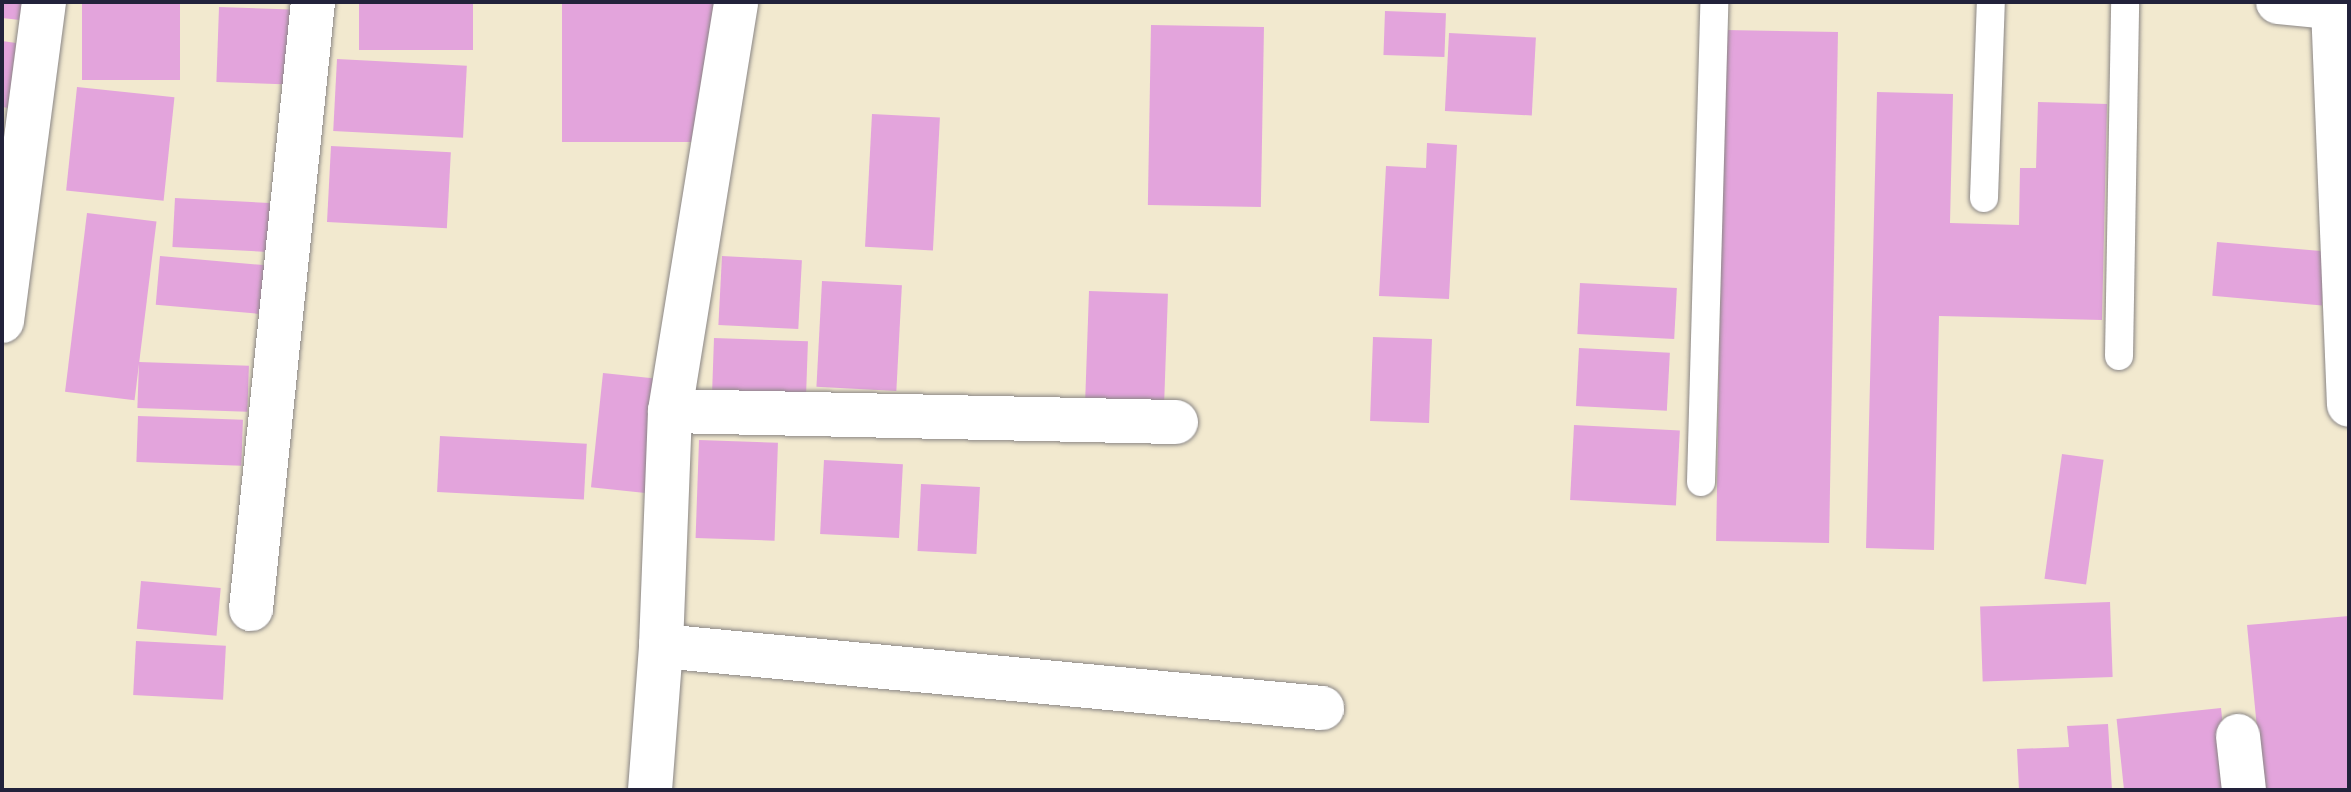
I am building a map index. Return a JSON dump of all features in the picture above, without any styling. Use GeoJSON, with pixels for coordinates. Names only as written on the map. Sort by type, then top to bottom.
{"type":"FeatureCollection","features":[{"type":"Feature","properties":{"kind":"street"},"geometry":{"type":"LineString","coordinates":[[2,321],[44,2]]}},
{"type":"Feature","properties":{"kind":"street"},"geometry":{"type":"LineString","coordinates":[[251,609],[313,2]]}},
{"type":"Feature","properties":{"kind":"street"},"geometry":{"type":"LineString","coordinates":[[650,790],[661,646],[670,411],[736,2]]}},
{"type":"Feature","properties":{"kind":"street"},"geometry":{"type":"LineString","coordinates":[[2278,2],[2341,8],[2349,405]]}},
{"type":"Feature","properties":{"kind":"street"},"geometry":{"type":"LineString","coordinates":[[670,411],[1176,422]]}},
{"type":"Feature","properties":{"kind":"street"},"geometry":{"type":"LineString","coordinates":[[661,646],[1322,708]]}},
{"type":"Feature","properties":{"kind":"street"},"geometry":{"type":"LineString","coordinates":[[2238,736],[2244,790]]}},
{"type":"Feature","properties":{"kind":"lane"},"geometry":{"type":"LineString","coordinates":[[1701,482],[1714,2]]}},
{"type":"Feature","properties":{"kind":"lane"},"geometry":{"type":"LineString","coordinates":[[1984,198],[1991,2]]}},
{"type":"Feature","properties":{"kind":"lane"},"geometry":{"type":"LineString","coordinates":[[2119,356],[2125,2]]}},
{"type":"Feature","properties":{"kind":"building"},"geometry":{"type":"Polygon","coordinates":[[[2,2],[22,2],[20,20],[2,18],[2,2]]]}},
{"type":"Feature","properties":{"kind":"building"},"geometry":{"type":"Polygon","coordinates":[[[82,2],[180,2],[180,80],[82,80],[82,2]]]}},
{"type":"Feature","properties":{"kind":"building"},"geometry":{"type":"Polygon","coordinates":[[[359,2],[473,2],[473,50],[359,50],[359,2]]]}},
{"type":"Feature","properties":{"kind":"building"},"geometry":{"type":"Polygon","coordinates":[[[562,2],[723,2],[723,142],[562,142],[562,2]]]}},
{"type":"Feature","properties":{"kind":"building"},"geometry":{"type":"Polygon","coordinates":[[[219,7],[299,10],[296,85],[216,82],[219,7]]]}},
{"type":"Feature","properties":{"kind":"building"},"geometry":{"type":"Polygon","coordinates":[[[1385,11],[1446,13],[1444,57],[1383,55],[1385,11]]]}},
{"type":"Feature","properties":{"kind":"building"},"geometry":{"type":"Polygon","coordinates":[[[1151,25],[1264,27],[1261,207],[1148,205],[1151,25]]]}},
{"type":"Feature","properties":{"kind":"building"},"geometry":{"type":"Polygon","coordinates":[[[1725,30],[1838,32],[1829,543],[1716,541],[1725,30]]]}},
{"type":"Feature","properties":{"kind":"building"},"geometry":{"type":"Polygon","coordinates":[[[1449,33],[1536,38],[1532,115],[1445,111],[1449,33]]]}},
{"type":"Feature","properties":{"kind":"building"},"geometry":{"type":"Polygon","coordinates":[[[2,41],[16,43],[9,108],[2,107],[2,41]]]}},
{"type":"Feature","properties":{"kind":"building"},"geometry":{"type":"Polygon","coordinates":[[[337,59],[467,66],[463,138],[333,131],[337,59]]]}},
{"type":"Feature","properties":{"kind":"building"},"geometry":{"type":"Polygon","coordinates":[[[77,87],[174,97],[164,201],[66,190],[77,87]]]}},
{"type":"Feature","properties":{"kind":"building"},"geometry":{"type":"Polygon","coordinates":[[[1877,92],[1953,94],[1950,223],[2019,225],[2020,168],[2036,168],[2038,102],[2107,104],[2102,320],[1939,316],[1934,550],[1866,548],[1877,92]]]}},
{"type":"Feature","properties":{"kind":"building"},"geometry":{"type":"Polygon","coordinates":[[[872,114],[940,118],[933,250],[865,247],[872,114]]]}},
{"type":"Feature","properties":{"kind":"building"},"geometry":{"type":"Polygon","coordinates":[[[1427,143],[1457,145],[1449,299],[1379,296],[1386,166],[1426,168],[1427,143]]]}},
{"type":"Feature","properties":{"kind":"building"},"geometry":{"type":"Polygon","coordinates":[[[331,146],[451,152],[447,228],[327,222],[331,146]]]}},
{"type":"Feature","properties":{"kind":"building"},"geometry":{"type":"Polygon","coordinates":[[[175,198],[275,203],[272,252],[172,247],[175,198]]]}},
{"type":"Feature","properties":{"kind":"building"},"geometry":{"type":"Polygon","coordinates":[[[87,213],[156,222],[135,400],[65,392],[87,213]]]}},
{"type":"Feature","properties":{"kind":"building"},"geometry":{"type":"Polygon","coordinates":[[[2217,242],[2327,252],[2322,305],[2212,296],[2217,242]]]}},
{"type":"Feature","properties":{"kind":"building"},"geometry":{"type":"Polygon","coordinates":[[[160,256],[267,265],[262,314],[156,305],[160,256]]]}},
{"type":"Feature","properties":{"kind":"building"},"geometry":{"type":"Polygon","coordinates":[[[722,256],[802,260],[798,329],[718,325],[722,256]]]}},
{"type":"Feature","properties":{"kind":"building"},"geometry":{"type":"Polygon","coordinates":[[[822,281],[902,285],[896,391],[816,387],[822,281]]]}},
{"type":"Feature","properties":{"kind":"building"},"geometry":{"type":"Polygon","coordinates":[[[1580,283],[1677,288],[1674,339],[1577,334],[1580,283]]]}},
{"type":"Feature","properties":{"kind":"building"},"geometry":{"type":"Polygon","coordinates":[[[1089,291],[1168,294],[1164,403],[1085,400],[1089,291]]]}},
{"type":"Feature","properties":{"kind":"building"},"geometry":{"type":"Polygon","coordinates":[[[1373,337],[1432,339],[1429,423],[1370,421],[1373,337]]]}},
{"type":"Feature","properties":{"kind":"building"},"geometry":{"type":"Polygon","coordinates":[[[714,338],[808,341],[806,402],[712,399],[714,338]]]}},
{"type":"Feature","properties":{"kind":"building"},"geometry":{"type":"Polygon","coordinates":[[[1579,348],[1670,353],[1667,411],[1576,406],[1579,348]]]}},
{"type":"Feature","properties":{"kind":"building"},"geometry":{"type":"Polygon","coordinates":[[[139,362],[249,366],[247,412],[137,408],[139,362]]]}},
{"type":"Feature","properties":{"kind":"building"},"geometry":{"type":"Polygon","coordinates":[[[603,373],[660,379],[648,493],[591,487],[603,373]]]}},
{"type":"Feature","properties":{"kind":"building"},"geometry":{"type":"Polygon","coordinates":[[[138,416],[243,420],[241,466],[136,462],[138,416]]]}},
{"type":"Feature","properties":{"kind":"building"},"geometry":{"type":"Polygon","coordinates":[[[1574,425],[1680,431],[1676,505],[1570,500],[1574,425]]]}},
{"type":"Feature","properties":{"kind":"building"},"geometry":{"type":"Polygon","coordinates":[[[440,436],[587,444],[584,500],[437,492],[440,436]]]}},
{"type":"Feature","properties":{"kind":"building"},"geometry":{"type":"Polygon","coordinates":[[[699,440],[778,443],[775,541],[696,538],[699,440]]]}},
{"type":"Feature","properties":{"kind":"building"},"geometry":{"type":"Polygon","coordinates":[[[2062,454],[2104,460],[2086,585],[2044,579],[2062,454]]]}},
{"type":"Feature","properties":{"kind":"building"},"geometry":{"type":"Polygon","coordinates":[[[824,460],[903,464],[899,538],[820,534],[824,460]]]}},
{"type":"Feature","properties":{"kind":"building"},"geometry":{"type":"Polygon","coordinates":[[[921,484],[980,487],[976,554],[917,551],[921,484]]]}},
{"type":"Feature","properties":{"kind":"building"},"geometry":{"type":"Polygon","coordinates":[[[141,581],[221,588],[217,636],[137,629],[141,581]]]}},
{"type":"Feature","properties":{"kind":"building"},"geometry":{"type":"Polygon","coordinates":[[[2110,602],[2113,677],[1983,681],[1980,607],[2110,602]]]}},
{"type":"Feature","properties":{"kind":"building"},"geometry":{"type":"Polygon","coordinates":[[[2349,616],[2349,790],[2263,790],[2247,625],[2349,616]]]}},
{"type":"Feature","properties":{"kind":"building"},"geometry":{"type":"Polygon","coordinates":[[[136,641],[226,646],[223,700],[133,695],[136,641]]]}},
{"type":"Feature","properties":{"kind":"building"},"geometry":{"type":"Polygon","coordinates":[[[2221,708],[2230,790],[2124,790],[2117,719],[2221,708]]]}},
{"type":"Feature","properties":{"kind":"building"},"geometry":{"type":"Polygon","coordinates":[[[2108,724],[2112,790],[2019,790],[2017,749],[2069,747],[2067,726],[2108,724]]]}}]}
